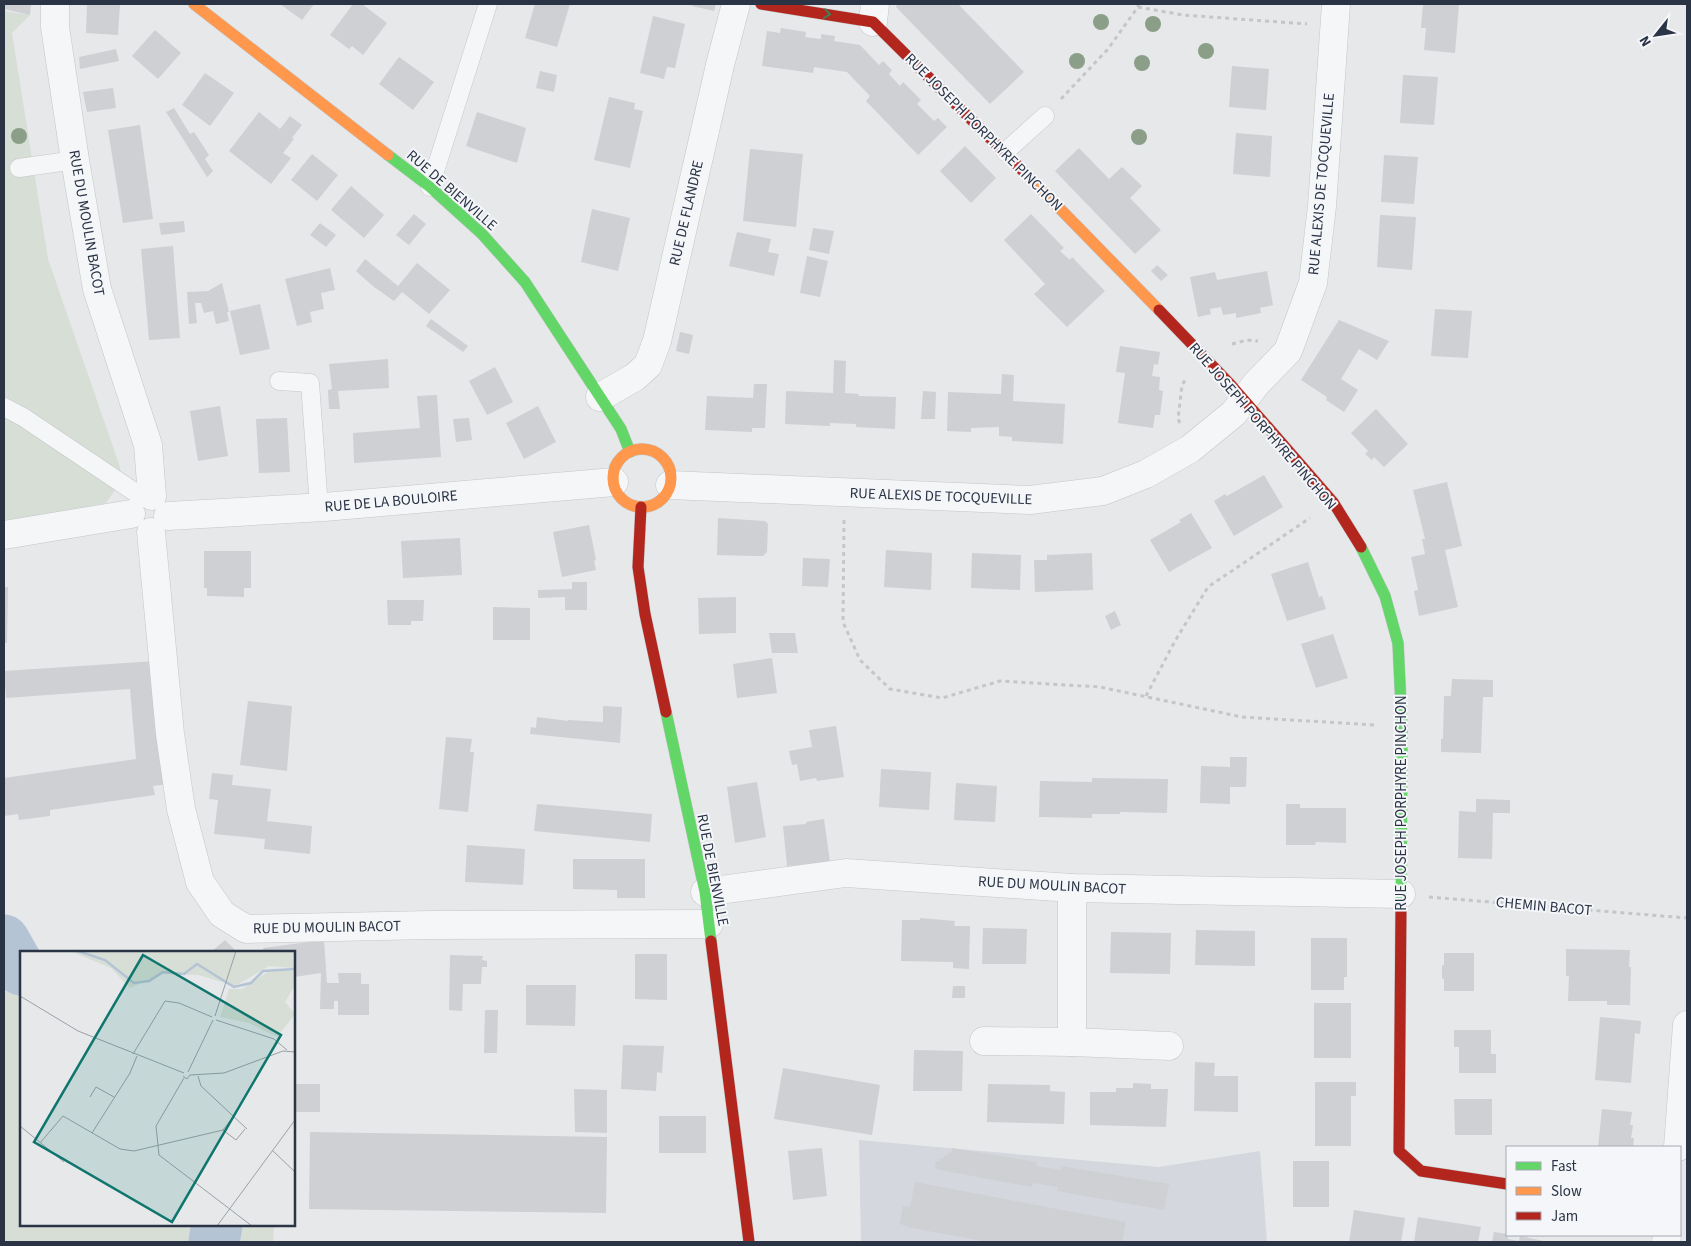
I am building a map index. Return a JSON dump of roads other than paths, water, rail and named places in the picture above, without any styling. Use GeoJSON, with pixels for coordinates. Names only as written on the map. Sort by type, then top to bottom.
{"type":"FeatureCollection","features":[{"type":"Feature","properties":{"kind":"street","name":"RUE DU MOULIN BACOT"},"geometry":{"type":"LineString","coordinates":[[55,4],[55,27],[97,289],[148,445],[149,511],[170,734],[181,809],[200,882],[222,914],[246,929],[430,925],[709,924]]}},
{"type":"Feature","properties":{"kind":"street","name":"RUE DE BIENVILLE"},"geometry":{"type":"LineString","coordinates":[[194,4],[430,187],[482,234],[525,282],[621,429],[630,452]]}},
{"type":"Feature","properties":{"kind":"street","name":"RUE DE FLANDRE"},"geometry":{"type":"LineString","coordinates":[[600,397],[635,377],[648,366],[657,341],[720,65],[736,4]]}},
{"type":"Feature","properties":{"kind":"street","name":"RUE JOSEPH PORPHYRE PINCHON"},"geometry":{"type":"LineString","coordinates":[[761,4],[874,13],[1005,152],[1244,399],[1333,502],[1355,536],[1385,596],[1398,643],[1402,726],[1402,894],[1398,1150],[1421,1171],[1506,1184]]}},
{"type":"Feature","properties":{"kind":"street","name":"RUE ALEXIS DE TOCQUEVILLE"},"geometry":{"type":"LineString","coordinates":[[670,485],[1030,500],[1103,491],[1146,474],[1190,449],[1234,413],[1244,399],[1288,352],[1312,283],[1322,206],[1335,15]]}},
{"type":"Feature","properties":{"kind":"street"},"geometry":{"type":"LineString","coordinates":[[639,449],[657,453],[669,467],[670,485],[666,494],[660,501],[651,506],[642,507],[626,502],[616,490],[614,473],[617,464],[630,452],[639,449]]}},
{"type":"Feature","properties":{"kind":"street","name":"RUE DE LA BOULOIRE"},"geometry":{"type":"LineString","coordinates":[[4,535],[149,511],[319,507],[614,482]]}},
{"type":"Feature","properties":{"kind":"street","name":"RUE DE BIENVILLE"},"geometry":{"type":"LineString","coordinates":[[642,507],[638,567],[645,614],[705,892],[749,1242]]}},
{"type":"Feature","properties":{"kind":"street","name":"RUE DU MOULIN BACOT"},"geometry":{"type":"LineString","coordinates":[[705,892],[846,872],[1072,888],[1402,894]]}},
{"type":"Feature","properties":{"kind":"street"},"geometry":{"type":"LineString","coordinates":[[1072,888],[1072,1042]]}},
{"type":"Feature","properties":{"kind":"street"},"geometry":{"type":"LineString","coordinates":[[1678,1146],[1687,1025]]}},
{"type":"Feature","properties":{"kind":"street"},"geometry":{"type":"LineString","coordinates":[[984,1042],[1072,1042],[1169,1046]]}},
{"type":"Feature","properties":{"kind":"lane"},"geometry":{"type":"LineString","coordinates":[[430,187],[488,4]]}},
{"type":"Feature","properties":{"kind":"lane"},"geometry":{"type":"LineString","coordinates":[[1005,152],[1045,116]]}},
{"type":"Feature","properties":{"kind":"lane"},"geometry":{"type":"LineString","coordinates":[[19,168],[75,160]]}},
{"type":"Feature","properties":{"kind":"lane"},"geometry":{"type":"LineString","coordinates":[[279,381],[310,383],[319,507]]}},
{"type":"Feature","properties":{"kind":"lane"},"geometry":{"type":"LineString","coordinates":[[4,408],[24,417],[149,511]]}},
{"type":"Feature","properties":{"kind":"waterway"},"geometry":{"type":"LineString","coordinates":[[4,940],[20,968]]}},
{"type":"Feature","properties":{"kind":"waterway"},"geometry":{"type":"LineString","coordinates":[[214,1242],[217,1226]]}}]}
